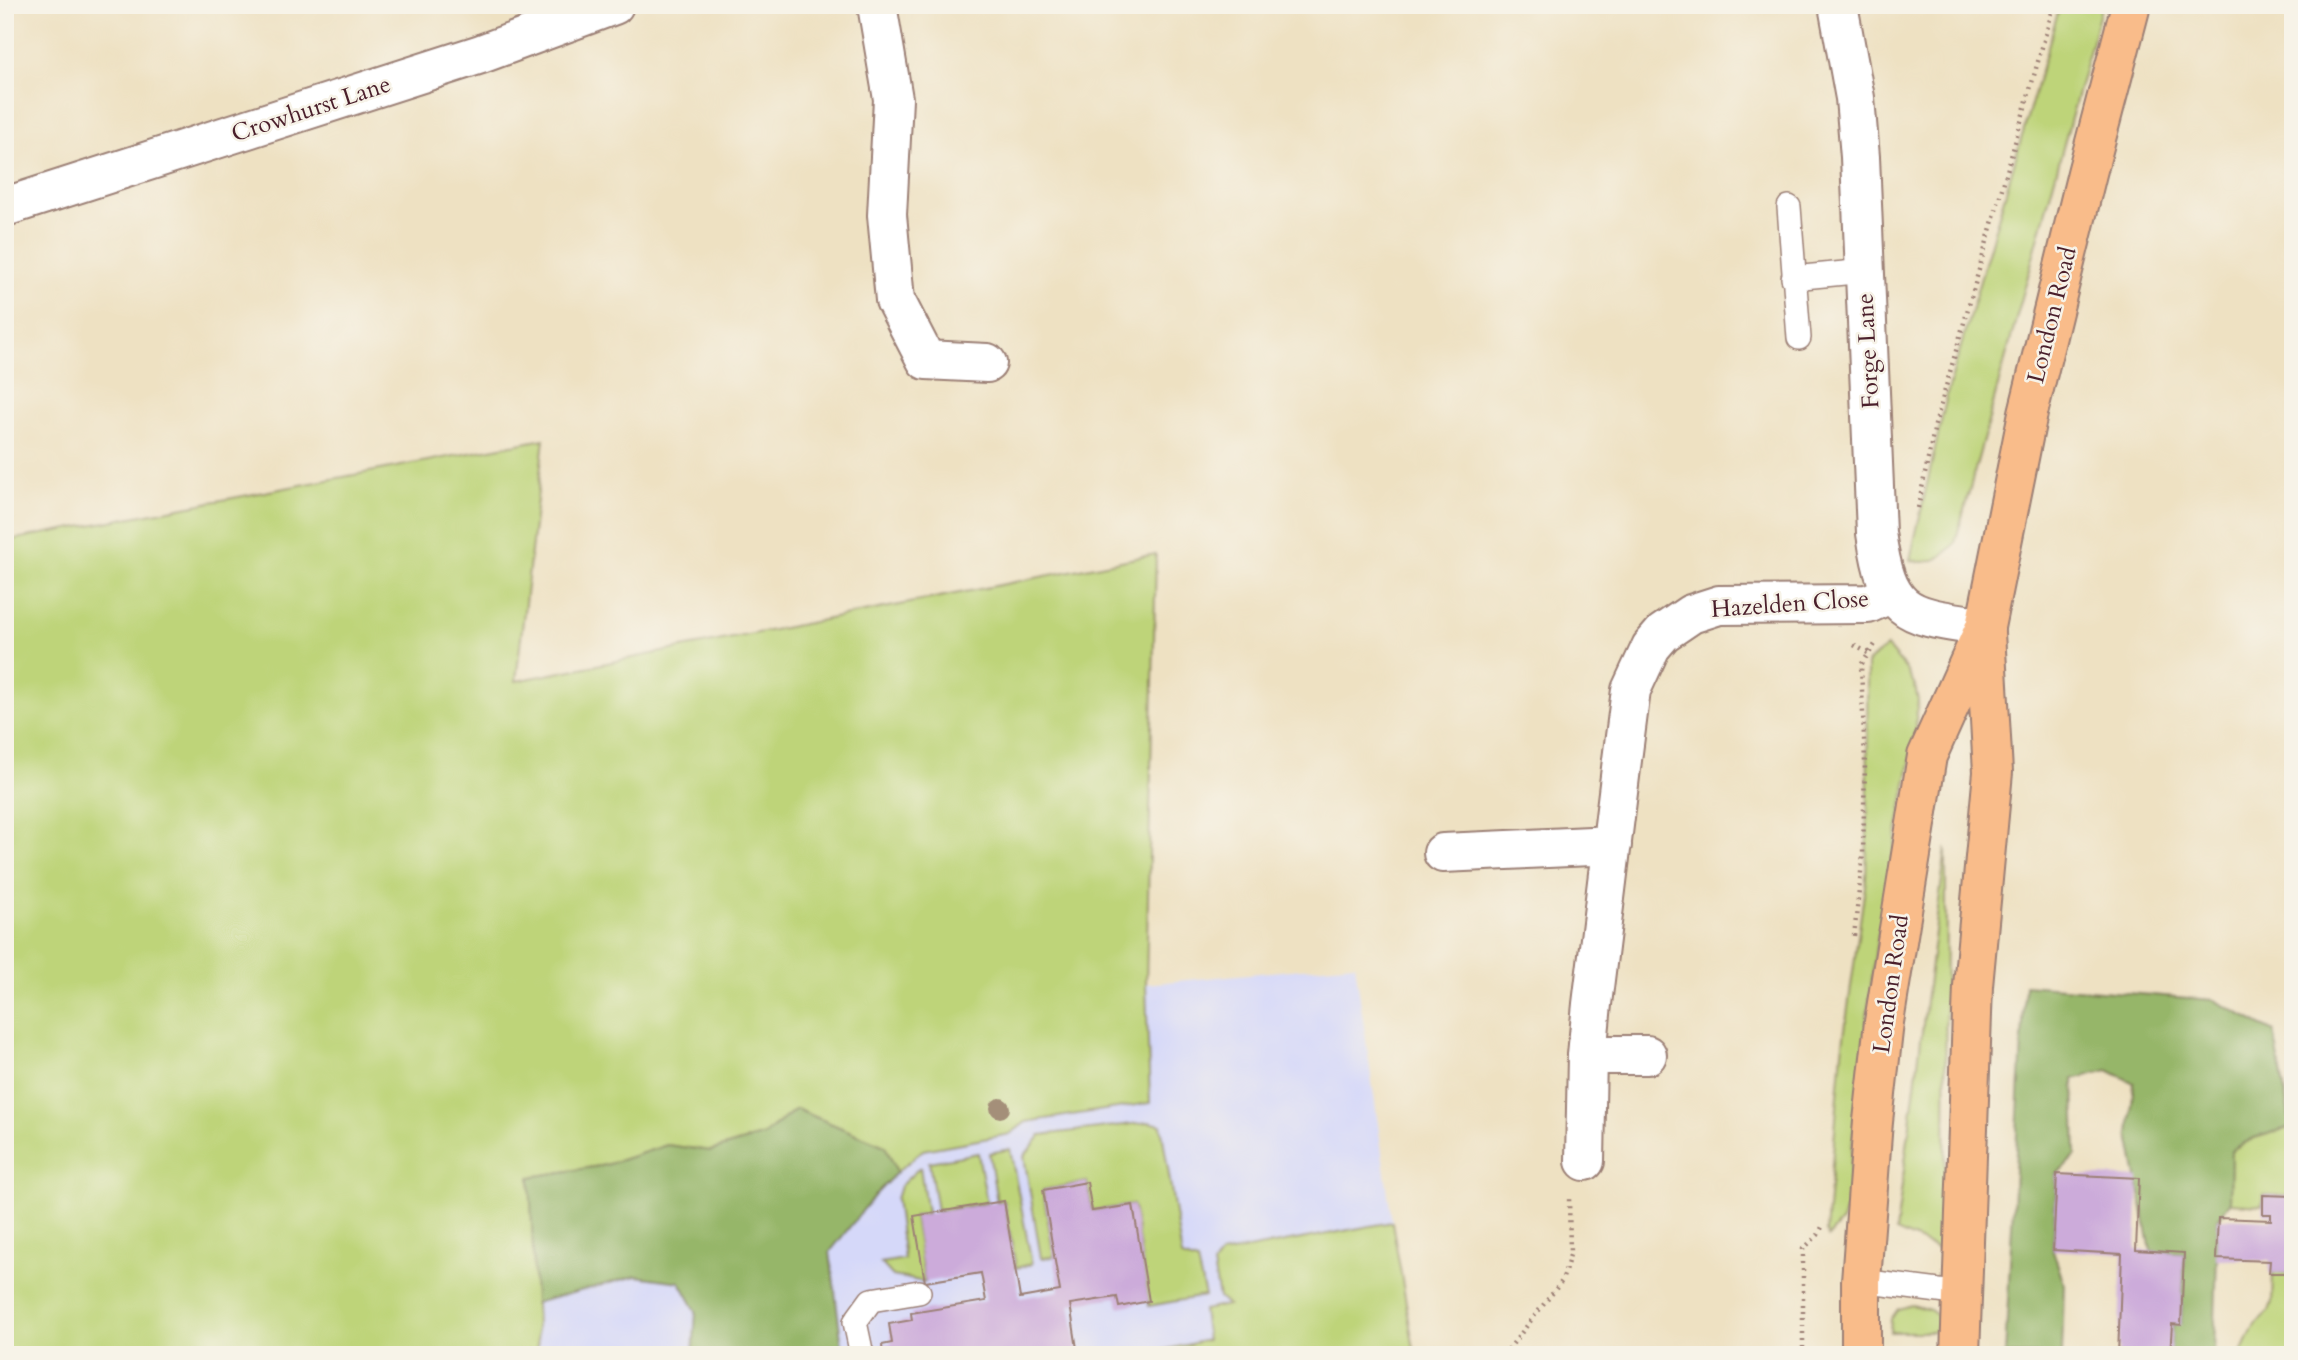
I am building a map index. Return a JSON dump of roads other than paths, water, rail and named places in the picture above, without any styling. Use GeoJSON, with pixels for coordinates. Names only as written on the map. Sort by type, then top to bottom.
{"type":"FeatureCollection","features":[{"type":"Feature","properties":{"kind":"main road","name":"London Road"},"geometry":{"type":"LineString","coordinates":[[1861,1355],[1861,1281],[1866,1201],[1884,1022],[1927,756],[1985,627],[2028,413],[2087,173],[2132,5]]}},
{"type":"Feature","properties":{"kind":"main road","name":"London Road"},"geometry":{"type":"LineString","coordinates":[[1960,1355],[1973,986],[1993,772],[1985,627]]}},
{"type":"Feature","properties":{"kind":"street","name":"Crowhurst Lane"},"geometry":{"type":"LineString","coordinates":[[5,207],[468,58],[614,5]]}},
{"type":"Feature","properties":{"kind":"street"},"geometry":{"type":"LineString","coordinates":[[877,5],[892,99],[887,215],[895,300],[926,360],[987,363]]}},
{"type":"Feature","properties":{"kind":"street","name":"Forge Lane"},"geometry":{"type":"LineString","coordinates":[[1838,5],[1855,98],[1860,157],[1876,533],[1881,564],[1893,595]]}},
{"type":"Feature","properties":{"kind":"street"},"geometry":{"type":"LineString","coordinates":[[1893,595],[1907,609],[1920,615],[1985,627]]}},
{"type":"Feature","properties":{"kind":"street","name":"Hazelden Close"},"geometry":{"type":"LineString","coordinates":[[1586,1161],[1587,1055],[1631,690],[1651,646],[1663,633],[1691,614],[1719,605],[1868,604],[1893,595]]}},
{"type":"Feature","properties":{"kind":"street"},"geometry":{"type":"LineString","coordinates":[[1443,853],[1612,845]]}},
{"type":"Feature","properties":{"kind":"street"},"geometry":{"type":"LineString","coordinates":[[1587,1055],[1647,1055]]}},
{"type":"Feature","properties":{"kind":"lane"},"geometry":{"type":"LineString","coordinates":[[1789,207],[1799,338]]}},
{"type":"Feature","properties":{"kind":"lane"},"geometry":{"type":"LineString","coordinates":[[1793,278],[1865,271]]}},
{"type":"Feature","properties":{"kind":"lane"},"geometry":{"type":"LineString","coordinates":[[1861,1281],[1962,1294]]}},
{"type":"Feature","properties":{"kind":"lane"},"geometry":{"type":"LineString","coordinates":[[862,1355],[855,1322],[871,1300],[919,1292]]}}]}
